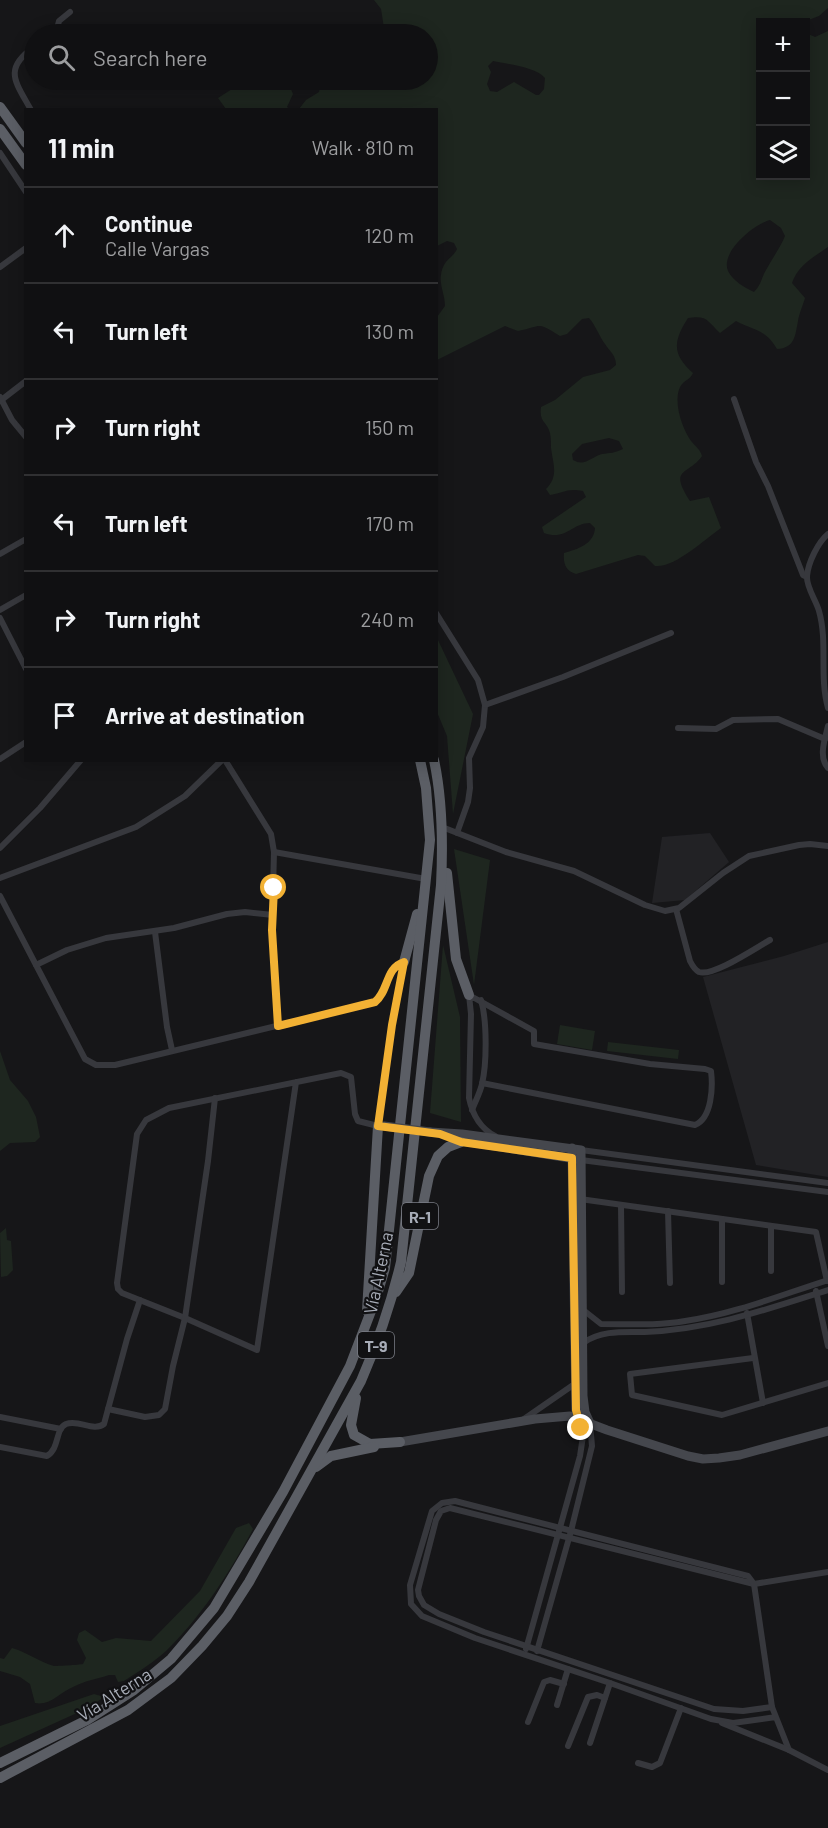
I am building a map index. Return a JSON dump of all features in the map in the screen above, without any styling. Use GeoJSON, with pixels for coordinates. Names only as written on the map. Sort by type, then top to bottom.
{"type":"FeatureCollection","features":[{"type":"Feature","properties":{"kind":"highway"},"geometry":{"type":"LineString","coordinates":[[0,107],[24,140]]}},
{"type":"Feature","properties":{"kind":"highway"},"geometry":{"type":"LineString","coordinates":[[0,129],[24,162]]}},
{"type":"Feature","properties":{"kind":"highway","name":"Vía Alterna"},"geometry":{"type":"LineString","coordinates":[[0,1762],[87,1720],[134,1690],[171,1659],[202,1623],[226,1590],[283,1492],[350,1366],[376,1298],[386,1258],[430,840],[420,762]]}},
{"type":"Feature","properties":{"kind":"highway","name":"Vía Alterna"},"geometry":{"type":"LineString","coordinates":[[0,1778],[128,1710],[171,1678],[202,1646],[238,1600],[361,1381],[383,1330],[404,1238],[441,885],[442,831],[434,762]]}},
{"type":"Feature","properties":{"kind":"highway","name":"T-9"},"geometry":{"type":"LineString","coordinates":[[442,831],[454,950],[469,996]]}},
{"type":"Feature","properties":{"kind":"highway"},"geometry":{"type":"LineString","coordinates":[[404,962],[426,879]]}},
{"type":"Feature","properties":{"kind":"highway","name":"T-9"},"geometry":{"type":"LineString","coordinates":[[365,1328],[381,1126]]}},
{"type":"Feature","properties":{"kind":"highway","name":"R-1"},"geometry":{"type":"LineString","coordinates":[[391,1300],[409,1273],[429,1176],[438,1156],[448,1147],[461,1142]]}},
{"type":"Feature","properties":{"kind":"highway","name":"T-9"},"geometry":{"type":"LineString","coordinates":[[361,1381],[352,1412],[351,1425],[354,1436],[370,1444],[400,1442]]}},
{"type":"Feature","properties":{"kind":"highway"},"geometry":{"type":"LineString","coordinates":[[308,1476],[322,1461],[332,1456],[400,1442]]}},
{"type":"Feature","properties":{"kind":"main road"},"geometry":{"type":"LineString","coordinates":[[381,1126],[430,1132],[461,1142],[577,1154]]}},
{"type":"Feature","properties":{"kind":"main road"},"geometry":{"type":"LineString","coordinates":[[440,1134],[501,1139],[577,1154]]}},
{"type":"Feature","properties":{"kind":"main road"},"geometry":{"type":"LineString","coordinates":[[577,1154],[580,1332],[584,1404],[590,1423]]}},
{"type":"Feature","properties":{"kind":"main road"},"geometry":{"type":"LineString","coordinates":[[577,1199],[582,1309],[576,1383],[578,1418]]}},
{"type":"Feature","properties":{"kind":"main road"},"geometry":{"type":"LineString","coordinates":[[400,1442],[570,1416],[703,1459],[740,1455],[828,1431]]}},
{"type":"Feature","properties":{"kind":"street"},"geometry":{"type":"LineString","coordinates":[[58,24],[70,12]]}},
{"type":"Feature","properties":{"kind":"street"},"geometry":{"type":"LineString","coordinates":[[24,56],[13,71],[15,82],[30,108]]}},
{"type":"Feature","properties":{"kind":"street"},"geometry":{"type":"LineString","coordinates":[[0,153],[24,189]]}},
{"type":"Feature","properties":{"kind":"street"},"geometry":{"type":"LineString","coordinates":[[0,267],[24,249]]}},
{"type":"Feature","properties":{"kind":"street"},"geometry":{"type":"LineString","coordinates":[[24,382],[1,399],[12,420],[24,435]]}},
{"type":"Feature","properties":{"kind":"street"},"geometry":{"type":"LineString","coordinates":[[734,399],[756,462],[768,486],[802,575],[807,577]]}},
{"type":"Feature","properties":{"kind":"street"},"geometry":{"type":"LineString","coordinates":[[826,536],[814,555],[807,577],[822,627],[822,676],[828,708]]}},
{"type":"Feature","properties":{"kind":"street"},"geometry":{"type":"LineString","coordinates":[[826,536],[828,546]]}},
{"type":"Feature","properties":{"kind":"street"},"geometry":{"type":"LineString","coordinates":[[0,554],[24,540]]}},
{"type":"Feature","properties":{"kind":"street"},"geometry":{"type":"LineString","coordinates":[[0,610],[24,597]]}},
{"type":"Feature","properties":{"kind":"street"},"geometry":{"type":"LineString","coordinates":[[438,616],[478,681],[485,705],[483,728],[469,758],[468,802],[457,833]]}},
{"type":"Feature","properties":{"kind":"street"},"geometry":{"type":"LineString","coordinates":[[0,618],[24,665]]}},
{"type":"Feature","properties":{"kind":"street"},"geometry":{"type":"LineString","coordinates":[[485,705],[563,677],[670,633]]}},
{"type":"Feature","properties":{"kind":"street"},"geometry":{"type":"LineString","coordinates":[[678,728],[716,729],[734,720],[778,719],[825,739]]}},
{"type":"Feature","properties":{"kind":"street"},"geometry":{"type":"LineString","coordinates":[[828,726],[823,759],[828,768]]}},
{"type":"Feature","properties":{"kind":"street"},"geometry":{"type":"LineString","coordinates":[[0,759],[24,743]]}},
{"type":"Feature","properties":{"kind":"street"},"geometry":{"type":"LineString","coordinates":[[0,848],[40,808],[79,762]]}},
{"type":"Feature","properties":{"kind":"street"},"geometry":{"type":"LineString","coordinates":[[0,878],[136,827],[185,796],[222,762]]}},
{"type":"Feature","properties":{"kind":"street"},"geometry":{"type":"LineString","coordinates":[[225,762],[271,834],[274,852],[273,915],[278,1026]]}},
{"type":"Feature","properties":{"kind":"street"},"geometry":{"type":"LineString","coordinates":[[442,831],[457,833],[506,852],[574,871],[654,909],[665,911],[676,909],[749,856],[799,845],[828,846]]}},
{"type":"Feature","properties":{"kind":"street"},"geometry":{"type":"LineString","coordinates":[[274,852],[426,879]]}},
{"type":"Feature","properties":{"kind":"street"},"geometry":{"type":"LineString","coordinates":[[0,897],[85,1059],[100,1065],[116,1065],[375,1002],[381,996],[392,970],[396,965],[404,962]]}},
{"type":"Feature","properties":{"kind":"street"},"geometry":{"type":"LineString","coordinates":[[676,909],[690,961],[700,972],[729,963],[770,940]]}},
{"type":"Feature","properties":{"kind":"street"},"geometry":{"type":"LineString","coordinates":[[36,965],[67,950],[95,941],[155,932],[227,914],[245,912],[273,915]]}},
{"type":"Feature","properties":{"kind":"street"},"geometry":{"type":"LineString","coordinates":[[155,932],[172,1050]]}},
{"type":"Feature","properties":{"kind":"street"},"geometry":{"type":"LineString","coordinates":[[296,1082],[257,1350],[122,1293],[117,1286],[138,1130],[146,1120],[169,1108],[215,1098],[341,1073],[348,1075],[352,1083],[357,1118],[364,1124],[381,1126],[390,1036],[404,962]]}},
{"type":"Feature","properties":{"kind":"street"},"geometry":{"type":"LineString","coordinates":[[469,996],[534,1031],[534,1044],[650,1065],[711,1071],[710,1100],[705,1117],[702,1123],[695,1125],[482,1083]]}},
{"type":"Feature","properties":{"kind":"street","name":"T-9"},"geometry":{"type":"LineString","coordinates":[[469,996],[471,1014],[468,1083],[472,1111]]}},
{"type":"Feature","properties":{"kind":"street"},"geometry":{"type":"LineString","coordinates":[[480,1000],[486,1015],[486,1028],[482,1083],[472,1111],[487,1132],[501,1139]]}},
{"type":"Feature","properties":{"kind":"street"},"geometry":{"type":"LineString","coordinates":[[108,1409],[145,1417],[159,1415],[164,1411],[185,1318],[215,1098]]}},
{"type":"Feature","properties":{"kind":"street"},"geometry":{"type":"LineString","coordinates":[[577,1154],[828,1183]]}},
{"type":"Feature","properties":{"kind":"street"},"geometry":{"type":"LineString","coordinates":[[577,1154],[828,1192]]}},
{"type":"Feature","properties":{"kind":"street"},"geometry":{"type":"LineString","coordinates":[[577,1199],[816,1232],[827,1281],[684,1322],[601,1324],[580,1332]]}},
{"type":"Feature","properties":{"kind":"street"},"geometry":{"type":"LineString","coordinates":[[621,1205],[622,1292]]}},
{"type":"Feature","properties":{"kind":"street"},"geometry":{"type":"LineString","coordinates":[[668,1211],[670,1283]]}},
{"type":"Feature","properties":{"kind":"street"},"geometry":{"type":"LineString","coordinates":[[722,1219],[722,1282]]}},
{"type":"Feature","properties":{"kind":"street"},"geometry":{"type":"LineString","coordinates":[[771,1226],[771,1271]]}},
{"type":"Feature","properties":{"kind":"street"},"geometry":{"type":"LineString","coordinates":[[814,1285],[828,1346]]}},
{"type":"Feature","properties":{"kind":"street"},"geometry":{"type":"LineString","coordinates":[[580,1332],[599,1334],[674,1331],[701,1327],[747,1316],[828,1290]]}},
{"type":"Feature","properties":{"kind":"street"},"geometry":{"type":"LineString","coordinates":[[0,1447],[47,1456],[54,1450],[61,1430],[66,1425],[72,1423],[102,1426],[140,1300]]}},
{"type":"Feature","properties":{"kind":"street"},"geometry":{"type":"LineString","coordinates":[[746,1306],[753,1358],[763,1403]]}},
{"type":"Feature","properties":{"kind":"street"},"geometry":{"type":"LineString","coordinates":[[582,1309],[601,1324]]}},
{"type":"Feature","properties":{"kind":"street"},"geometry":{"type":"LineString","coordinates":[[753,1358],[630,1374],[632,1395],[722,1415],[828,1383]]}},
{"type":"Feature","properties":{"kind":"street"},"geometry":{"type":"LineString","coordinates":[[521,1422],[576,1383]]}},
{"type":"Feature","properties":{"kind":"street"},"geometry":{"type":"LineString","coordinates":[[0,1417],[61,1430]]}},
{"type":"Feature","properties":{"kind":"street"},"geometry":{"type":"LineString","coordinates":[[524,1654],[584,1441],[578,1418]]}},
{"type":"Feature","properties":{"kind":"street"},"geometry":{"type":"LineString","coordinates":[[534,1657],[570,1534],[592,1446],[590,1423]]}},
{"type":"Feature","properties":{"kind":"street"},"geometry":{"type":"LineString","coordinates":[[560,1532],[455,1501],[447,1501],[432,1511],[410,1586],[410,1597],[416,1611],[422,1616],[475,1638],[711,1719],[789,1750],[828,1770]]}},
{"type":"Feature","properties":{"kind":"street"},"geometry":{"type":"LineString","coordinates":[[772,1707],[743,1711],[714,1709],[439,1614],[421,1601],[419,1584],[436,1520],[441,1511],[450,1508],[570,1534],[754,1584],[828,1572]]}},
{"type":"Feature","properties":{"kind":"street"},"geometry":{"type":"LineString","coordinates":[[754,1584],[772,1707],[789,1750]]}},
{"type":"Feature","properties":{"kind":"street"},"geometry":{"type":"LineString","coordinates":[[557,1705],[568,1669]]}},
{"type":"Feature","properties":{"kind":"street"},"geometry":{"type":"LineString","coordinates":[[528,1722],[544,1682],[550,1680],[564,1684]]}},
{"type":"Feature","properties":{"kind":"street"},"geometry":{"type":"LineString","coordinates":[[590,1743],[610,1683]]}},
{"type":"Feature","properties":{"kind":"street"},"geometry":{"type":"LineString","coordinates":[[568,1746],[588,1697],[597,1695],[605,1698]]}},
{"type":"Feature","properties":{"kind":"street"},"geometry":{"type":"LineString","coordinates":[[638,1763],[652,1767],[660,1763],[681,1708]]}},
{"type":"Feature","properties":{"kind":"street"},"geometry":{"type":"LineString","coordinates":[[711,1719],[733,1723],[776,1717]]}},
{"type":"Feature","properties":{"kind":"shaded area"},"geometry":{"type":"Polygon","coordinates":[[[374,0],[828,0],[828,8],[819,16],[810,19],[756,18],[756,180],[810,180],[810,35],[815,37],[828,31],[828,247],[802,266],[792,283],[805,298],[791,344],[777,349],[764,334],[736,321],[720,333],[707,320],[700,317],[688,318],[679,335],[678,354],[693,373],[680,387],[678,393],[679,415],[684,429],[702,456],[682,473],[681,482],[690,501],[709,497],[721,528],[672,562],[655,566],[645,556],[638,555],[576,574],[566,566],[564,553],[580,548],[588,542],[595,528],[590,523],[558,535],[544,533],[542,527],[586,497],[583,491],[569,490],[550,495],[546,489],[553,479],[554,470],[550,433],[542,419],[541,407],[555,400],[583,377],[610,370],[616,365],[614,356],[589,318],[582,319],[567,334],[560,336],[539,326],[518,331],[505,326],[438,360],[438,316],[445,306],[441,276],[445,263],[457,249],[454,243],[447,241],[438,246],[438,108],[300,108],[319,90],[438,90],[438,24],[383,24],[381,9],[374,0]],[[493,61],[488,66],[491,72],[487,84],[490,91],[497,92],[514,82],[539,95],[544,89],[545,78],[535,71],[493,61]],[[770,220],[756,227],[740,240],[729,256],[727,264],[732,278],[754,292],[785,236],[781,228],[770,220]],[[609,438],[582,444],[572,454],[573,460],[585,462],[602,454],[623,449],[619,441],[609,438]]]}},
{"type":"Feature","properties":{"kind":"shaded area"},"geometry":{"type":"Polygon","coordinates":[[[230,90],[291,90],[293,94],[288,108],[225,108],[218,98],[230,90]]]}},
{"type":"Feature","properties":{"kind":"shaded area"},"geometry":{"type":"Polygon","coordinates":[[[438,640],[473,714],[453,814],[447,736],[438,714],[438,640]]]}},
{"type":"Feature","properties":{"kind":"shaded area"},"geometry":{"type":"Polygon","coordinates":[[[710,833],[729,862],[685,900],[652,903],[662,837],[710,833]]]}},
{"type":"Feature","properties":{"kind":"shaded area"},"geometry":{"type":"Polygon","coordinates":[[[454,849],[490,860],[474,985],[454,849]]]}},
{"type":"Feature","properties":{"kind":"shaded area"},"geometry":{"type":"Polygon","coordinates":[[[828,942],[828,1177],[756,1165],[703,977],[828,942]]]}},
{"type":"Feature","properties":{"kind":"shaded area"},"geometry":{"type":"Polygon","coordinates":[[[443,945],[460,1017],[461,1122],[430,1113],[443,945]]]}},
{"type":"Feature","properties":{"kind":"shaded area"},"geometry":{"type":"Polygon","coordinates":[[[560,1025],[595,1031],[592,1050],[557,1044],[560,1025]]]}},
{"type":"Feature","properties":{"kind":"shaded area"},"geometry":{"type":"Polygon","coordinates":[[[608,1042],[679,1050],[678,1059],[607,1051],[608,1042]]]}},
{"type":"Feature","properties":{"kind":"shaded area"},"geometry":{"type":"Polygon","coordinates":[[[0,1051],[10,1080],[28,1101],[36,1117],[40,1137],[35,1142],[10,1143],[0,1151],[0,1051]]]}},
{"type":"Feature","properties":{"kind":"shaded area"},"geometry":{"type":"Polygon","coordinates":[[[6,1228],[7,1240],[11,1241],[13,1270],[7,1276],[1,1277],[0,1233],[6,1228]]]}},
{"type":"Feature","properties":{"kind":"shaded area"},"geometry":{"type":"Polygon","coordinates":[[[249,1523],[253,1529],[244,1545],[225,1578],[191,1624],[161,1655],[124,1681],[118,1682],[115,1675],[109,1675],[77,1685],[45,1703],[35,1703],[30,1684],[20,1677],[0,1671],[0,1658],[4,1659],[12,1648],[54,1666],[83,1664],[86,1658],[77,1640],[79,1633],[85,1630],[102,1642],[116,1638],[151,1641],[200,1591],[236,1528],[249,1523]]]}},
{"type":"Feature","properties":{"kind":"shaded area"},"geometry":{"type":"Polygon","coordinates":[[[94,1694],[101,1696],[101,1699],[90,1707],[0,1748],[0,1726],[94,1694]]]}},
{"type":"Feature","properties":{"kind":"route"},"geometry":{"type":"LineString","coordinates":[[274,888],[272,930],[278,1026],[375,1002],[381,996],[392,970],[396,965],[404,962],[398,987],[378,1126],[440,1134],[461,1142],[572,1158],[576,1410],[581,1428]]}}]}
